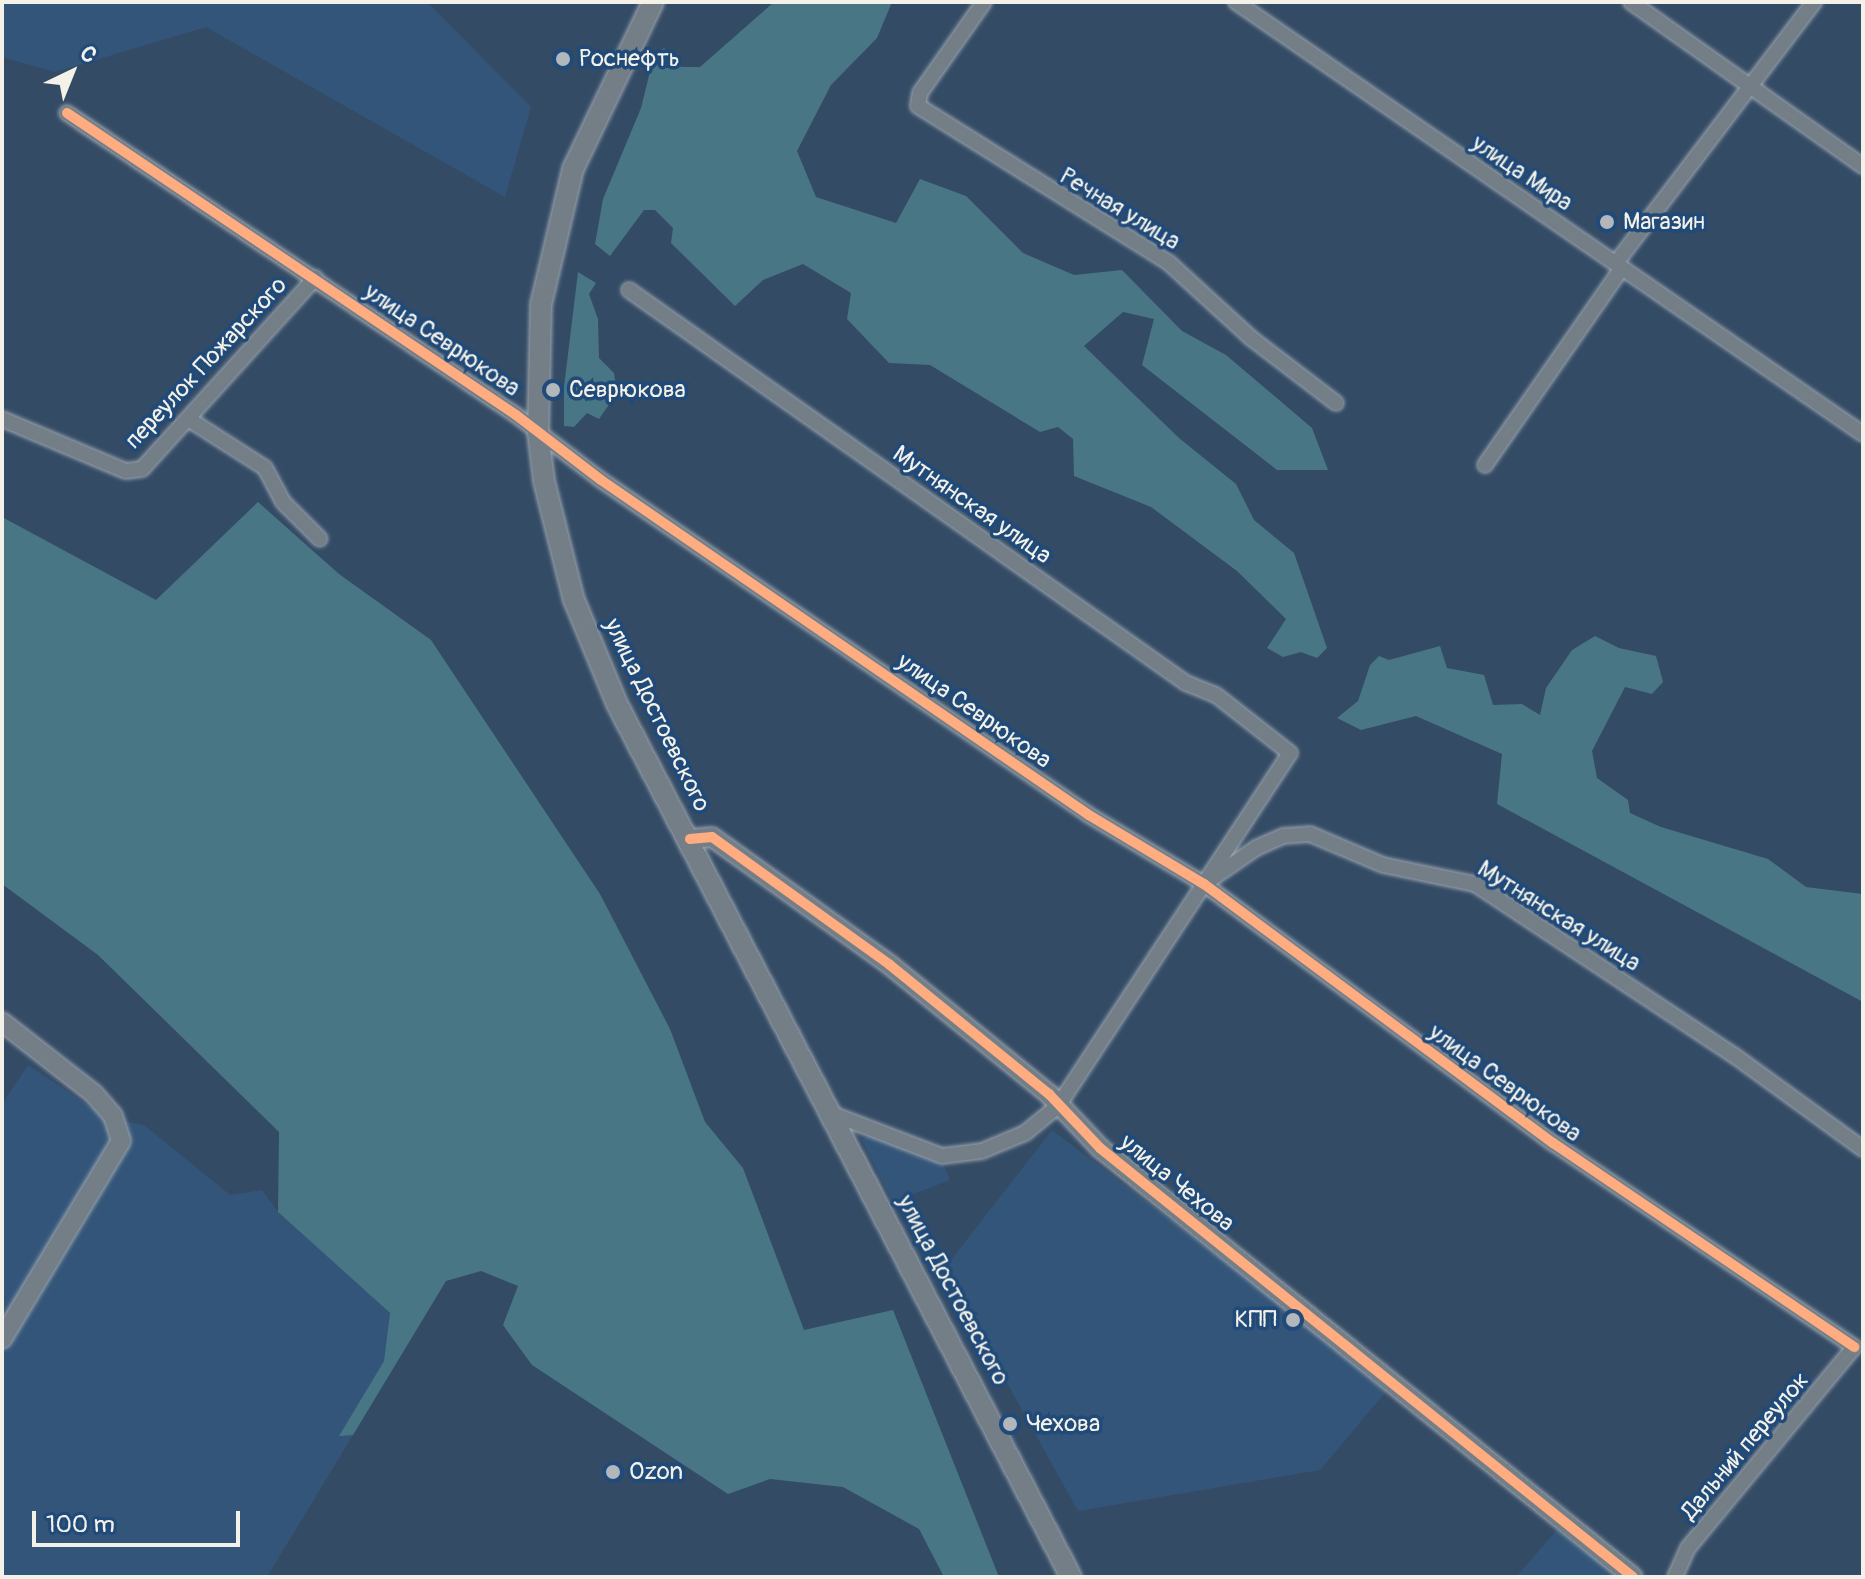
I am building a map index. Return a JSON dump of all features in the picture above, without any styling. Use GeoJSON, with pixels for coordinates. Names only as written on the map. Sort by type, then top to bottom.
{"type":"FeatureCollection","features":[{"type":"Feature","properties":{"kind":"main road","name":"улица Достоевского"},"geometry":{"type":"LineString","coordinates":[[653,2],[566,187],[541,304],[538,432],[544,481],[578,612],[617,704],[690,839],[1071,1577]]}},
{"type":"Feature","properties":{"kind":"street","name":"Речная улица"},"geometry":{"type":"LineString","coordinates":[[984,2],[920,93],[923,110],[1169,263],[1251,338],[1336,403]]}},
{"type":"Feature","properties":{"kind":"street","name":"улица Мира"},"geometry":{"type":"LineString","coordinates":[[1236,2],[1863,434]]}},
{"type":"Feature","properties":{"kind":"street"},"geometry":{"type":"LineString","coordinates":[[1631,2],[1863,166]]}},
{"type":"Feature","properties":{"kind":"street"},"geometry":{"type":"LineString","coordinates":[[1485,465],[1619,266],[1753,89],[1814,2]]}},
{"type":"Feature","properties":{"kind":"street","name":"улица Севрюкова"},"geometry":{"type":"LineString","coordinates":[[67,113],[315,278],[1089,815],[1204,884],[1553,1143],[1859,1348]]}},
{"type":"Feature","properties":{"kind":"street","name":"переулок Пожарского"},"geometry":{"type":"LineString","coordinates":[[2,419],[126,471],[142,469],[190,420],[315,278]]}},
{"type":"Feature","properties":{"kind":"street","name":"Мутнянская улица"},"geometry":{"type":"LineString","coordinates":[[629,290],[1186,683],[1216,695],[1290,753],[1204,884]]}},
{"type":"Feature","properties":{"kind":"street"},"geometry":{"type":"LineString","coordinates":[[190,420],[265,468],[283,502],[320,539]]}},
{"type":"Feature","properties":{"kind":"street","name":"Мутнянская улица"},"geometry":{"type":"LineString","coordinates":[[1204,884],[1256,848],[1283,836],[1310,834],[1383,865],[1475,884],[1735,1056],[1863,1149]]}},
{"type":"Feature","properties":{"kind":"street","name":"улица Чехова"},"geometry":{"type":"LineString","coordinates":[[690,839],[712,837],[878,956],[1058,1106],[1100,1148],[1633,1577]]}},
{"type":"Feature","properties":{"kind":"street"},"geometry":{"type":"LineString","coordinates":[[830,1113],[942,1156],[982,1151],[1025,1133],[1058,1106],[1204,884]]}},
{"type":"Feature","properties":{"kind":"street"},"geometry":{"type":"LineString","coordinates":[[2,1022],[94,1094],[113,1116],[121,1141],[2,1339]]}},
{"type":"Feature","properties":{"kind":"street","name":"Дальний переулок"},"geometry":{"type":"LineString","coordinates":[[1675,1577],[1688,1548],[1859,1348]]}},
{"type":"Feature","properties":{"kind":"shaded area"},"geometry":{"type":"Polygon","coordinates":[[[2,2],[427,2],[531,107],[505,197],[206,27],[55,72],[2,57],[2,2]]]}},
{"type":"Feature","properties":{"kind":"shaded area"},"geometry":{"type":"Polygon","coordinates":[[[774,2],[892,2],[877,38],[831,85],[797,151],[816,197],[896,223],[920,179],[966,196],[1023,253],[1074,275],[1122,270],[1182,331],[1226,355],[1312,428],[1328,470],[1277,470],[1142,365],[1154,319],[1123,312],[1084,346],[1179,438],[1236,484],[1254,520],[1294,553],[1327,648],[1317,658],[1301,652],[1283,657],[1267,648],[1286,619],[1237,571],[1151,507],[1074,476],[1073,439],[1058,427],[1040,432],[930,365],[889,363],[847,319],[851,293],[803,264],[763,280],[735,306],[671,243],[673,228],[655,210],[644,210],[610,256],[595,244],[603,199],[641,108],[654,55],[664,48],[681,67],[700,67],[774,2]]]}},
{"type":"Feature","properties":{"kind":"shaded area"},"geometry":{"type":"Polygon","coordinates":[[[578,272],[596,283],[589,294],[598,319],[599,358],[614,373],[617,393],[599,419],[587,413],[574,427],[564,426],[564,387],[578,272]]]}},
{"type":"Feature","properties":{"kind":"shaded area"},"geometry":{"type":"Polygon","coordinates":[[[258,502],[339,574],[431,640],[600,894],[670,1029],[705,1122],[743,1168],[804,1330],[893,1310],[999,1577],[944,1577],[919,1529],[843,1487],[770,1479],[728,1494],[532,1365],[503,1325],[518,1286],[481,1271],[446,1281],[353,1435],[339,1436],[384,1361],[390,1313],[278,1212],[279,1132],[98,955],[2,884],[2,517],[156,600],[258,502]]]}},
{"type":"Feature","properties":{"kind":"shaded area"},"geometry":{"type":"Polygon","coordinates":[[[1595,636],[1619,648],[1656,656],[1663,682],[1652,694],[1625,687],[1592,751],[1597,778],[1628,800],[1630,813],[1661,827],[1768,859],[1806,887],[1863,894],[1863,1002],[1497,804],[1502,754],[1416,716],[1361,730],[1337,718],[1358,701],[1370,665],[1379,656],[1389,660],[1440,646],[1447,668],[1484,675],[1493,705],[1522,704],[1540,715],[1546,688],[1572,650],[1595,636]]]}},
{"type":"Feature","properties":{"kind":"shaded area"},"geometry":{"type":"Polygon","coordinates":[[[28,1065],[107,1118],[144,1125],[230,1195],[262,1190],[278,1212],[390,1313],[384,1361],[340,1435],[353,1435],[267,1577],[2,1577],[2,1104],[28,1065]]]}},
{"type":"Feature","properties":{"kind":"shaded area"},"geometry":{"type":"Polygon","coordinates":[[[1052,1130],[1293,1313],[1386,1392],[1320,1470],[1078,1511],[944,1269],[1052,1130]]]}},
{"type":"Feature","properties":{"kind":"shaded area"},"geometry":{"type":"Polygon","coordinates":[[[870,1134],[943,1164],[950,1180],[893,1202],[862,1140],[870,1134]]]}},
{"type":"Feature","properties":{"kind":"shaded area"},"geometry":{"type":"Polygon","coordinates":[[[1557,1530],[1568,1537],[1619,1577],[1516,1577],[1557,1530]]]}},
{"type":"Feature","properties":{"kind":"cycle path"},"geometry":{"type":"LineString","coordinates":[[67,113],[516,415],[601,480],[1089,815],[1204,884],[1553,1143],[1854,1347]]}},
{"type":"Feature","properties":{"kind":"cycle path"},"geometry":{"type":"LineString","coordinates":[[690,839],[712,837],[890,965],[1049,1094],[1100,1148],[1633,1577]]}},
{"type":"Feature","properties":{"kind":"place","name":"Роснефть"},"geometry":{"type":"Point","coordinates":[563,59]}},
{"type":"Feature","properties":{"kind":"place","name":"Магазин"},"geometry":{"type":"Point","coordinates":[1607,222]}},
{"type":"Feature","properties":{"kind":"place","name":"Севрюкова"},"geometry":{"type":"Point","coordinates":[553,390]}},
{"type":"Feature","properties":{"kind":"place","name":"КПП"},"geometry":{"type":"Point","coordinates":[1293,1320]}},
{"type":"Feature","properties":{"kind":"place","name":"Чехова"},"geometry":{"type":"Point","coordinates":[1010,1424]}},
{"type":"Feature","properties":{"kind":"place","name":"Ozon"},"geometry":{"type":"Point","coordinates":[613,1472]}}]}
